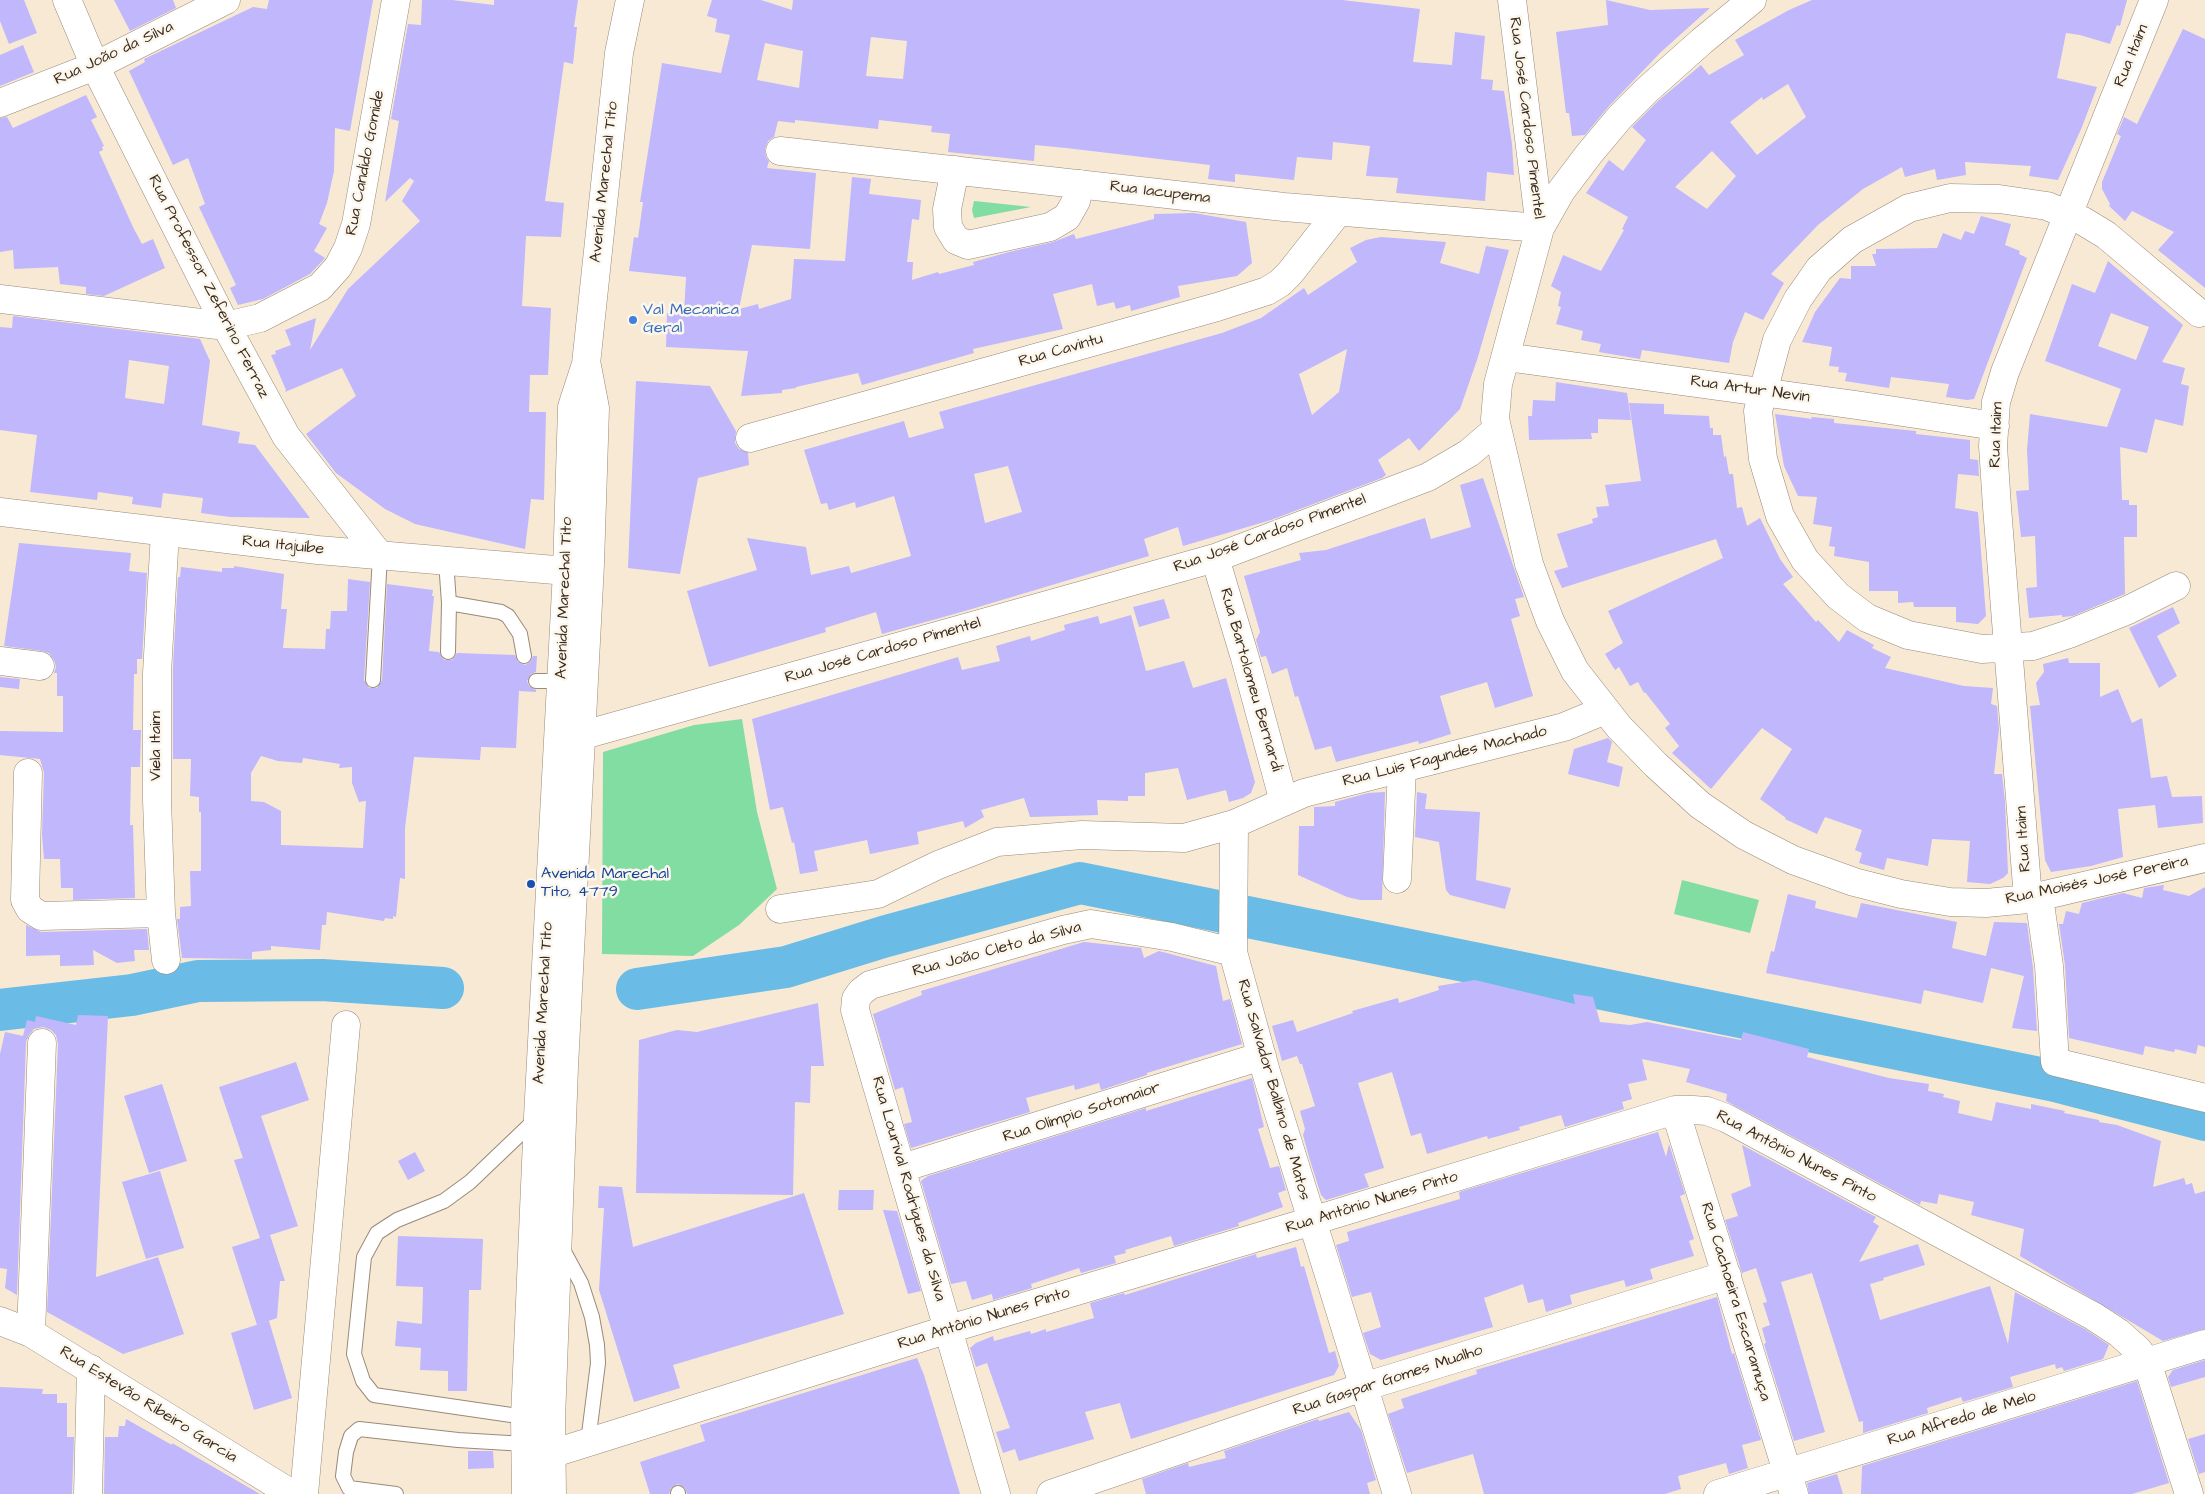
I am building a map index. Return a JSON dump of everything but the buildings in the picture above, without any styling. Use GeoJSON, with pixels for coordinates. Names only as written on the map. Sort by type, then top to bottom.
{"type":"FeatureCollection","features":[{"type":"Feature","properties":{"kind":"street","name":"Rua Professor Zeferino Ferraz"},"geometry":{"type":"LineString","coordinates":[[67,0],[95,66],[226,326],[286,436],[380,556]]}},
{"type":"Feature","properties":{"kind":"street","name":"Rua João da Silva"},"geometry":{"type":"LineString","coordinates":[[0,103],[95,66],[226,0]]}},
{"type":"Feature","properties":{"kind":"street","name":"Rua Candido Gomide"},"geometry":{"type":"LineString","coordinates":[[0,299],[226,326],[260,318],[320,287],[338,267],[348,248],[356,224],[396,0]]}},
{"type":"Feature","properties":{"kind":"street","name":"Avenida Marechal Tito"},"geometry":{"type":"LineString","coordinates":[[526,1494],[525,1417],[560,682],[568,571],[572,407],[586,364],[619,53],[630,0]]}},
{"type":"Feature","properties":{"kind":"street","name":"Rua José Cardoso Pimentel"},"geometry":{"type":"LineString","coordinates":[[580,736],[1215,558],[1428,477],[1469,453],[1497,429],[1495,401],[1540,228],[1512,0]]}},
{"type":"Feature","properties":{"kind":"street"},"geometry":{"type":"LineString","coordinates":[[1540,228],[1561,191],[1620,117],[1681,60],[1752,0]]}},
{"type":"Feature","properties":{"kind":"street","name":"Rua Itaim"},"geometry":{"type":"LineString","coordinates":[[2154,0],[2005,372],[1996,402],[1993,446],[2008,647],[2034,898],[2049,966],[2054,1062],[2205,1098]]}},
{"type":"Feature","properties":{"kind":"street","name":"Rua Iacupema"},"geometry":{"type":"LineString","coordinates":[[780,151],[1338,212],[1540,228]]}},
{"type":"Feature","properties":{"kind":"street"},"geometry":{"type":"LineString","coordinates":[[955,170],[947,209],[948,227],[956,240],[968,245],[1050,227],[1067,217],[1076,201],[1080,184]]}},
{"type":"Feature","properties":{"kind":"street"},"geometry":{"type":"LineString","coordinates":[[2176,586],[2128,610],[2069,634],[2032,646],[1982,649],[1908,635],[1867,618],[1838,596],[1805,560],[1780,516],[1763,459],[1758,412],[1777,340],[1798,299],[1819,270],[1852,240],[1909,208],[1950,198],[1999,199],[2038,204],[2068,214],[2106,236],[2199,313]]}},
{"type":"Feature","properties":{"kind":"street","name":"Rua Cavintu"},"geometry":{"type":"LineString","coordinates":[[750,438],[1217,307],[1267,291],[1280,283],[1290,273],[1338,212]]}},
{"type":"Feature","properties":{"kind":"street","name":"Rua Artur Nevin"},"geometry":{"type":"LineString","coordinates":[[1506,357],[1994,426]]}},
{"type":"Feature","properties":{"kind":"street","name":"Avenida Marechal Tito"},"geometry":{"type":"LineString","coordinates":[[552,1494],[551,1454],[564,1067],[580,736],[560,682],[595,408],[586,364]]}},
{"type":"Feature","properties":{"kind":"street","name":"Rua Moisés José Pereira"},"geometry":{"type":"LineString","coordinates":[[1497,429],[1529,564],[1550,621],[1574,670],[1605,710],[1656,765],[1700,805],[1744,836],[1793,860],[1854,882],[1902,894],[1950,902],[1986,903],[2034,898],[2205,858]]}},
{"type":"Feature","properties":{"kind":"street","name":"Rua Itajuíbe"},"geometry":{"type":"LineString","coordinates":[[0,512],[380,556],[568,571]]}},
{"type":"Feature","properties":{"kind":"street","name":"Viela Itaim"},"geometry":{"type":"LineString","coordinates":[[165,532],[157,673],[157,800],[161,913],[166,960]]}},
{"type":"Feature","properties":{"kind":"street","name":"Rua Bartolomeu Bernardi"},"geometry":{"type":"LineString","coordinates":[[1215,558],[1245,658],[1284,802]]}},
{"type":"Feature","properties":{"kind":"street"},"geometry":{"type":"LineString","coordinates":[[0,661],[40,666]]}},
{"type":"Feature","properties":{"kind":"street","name":"Rua Luis Fagundes Machado"},"geometry":{"type":"LineString","coordinates":[[780,909],[878,894],[938,865],[997,842],[1082,836],[1184,838],[1234,824],[1304,793],[1564,727],[1605,710]]}},
{"type":"Feature","properties":{"kind":"street"},"geometry":{"type":"LineString","coordinates":[[1397,879],[1402,769]]}},
{"type":"Feature","properties":{"kind":"street"},"geometry":{"type":"LineString","coordinates":[[28,773],[25,900],[30,909],[41,916],[161,913]]}},
{"type":"Feature","properties":{"kind":"street","name":"Rua Salvador Balbino de Matos"},"geometry":{"type":"LineString","coordinates":[[1234,824],[1233,942],[1262,1056],[1397,1494]]}},
{"type":"Feature","properties":{"kind":"street","name":"Rua João Cleto da Silva"},"geometry":{"type":"LineString","coordinates":[[856,1000],[860,992],[870,985],[1054,932],[1091,924],[1172,937],[1233,942]]}},
{"type":"Feature","properties":{"kind":"street","name":"Rua Lourival Rodrigues da Silva"},"geometry":{"type":"LineString","coordinates":[[856,1000],[856,1010],[996,1494]]}},
{"type":"Feature","properties":{"kind":"street"},"geometry":{"type":"LineString","coordinates":[[304,1494],[346,1025]]}},
{"type":"Feature","properties":{"kind":"street"},"geometry":{"type":"LineString","coordinates":[[31,1334],[42,1043]]}},
{"type":"Feature","properties":{"kind":"street","name":"Rua Olímpio Sotomaior"},"geometry":{"type":"LineString","coordinates":[[902,1168],[1262,1056]]}},
{"type":"Feature","properties":{"kind":"street","name":"Rua Antônio Nunes Pinto"},"geometry":{"type":"LineString","coordinates":[[551,1454],[949,1329],[1675,1110],[1707,1111],[1726,1118],[2108,1325],[2138,1350],[2147,1362]]}},
{"type":"Feature","properties":{"kind":"street","name":"Rua Cachoeira Escaramuça"},"geometry":{"type":"LineString","coordinates":[[1675,1110],[1791,1483]]}},
{"type":"Feature","properties":{"kind":"street","name":"Rua Gaspar Gomes Mualho"},"geometry":{"type":"LineString","coordinates":[[1052,1494],[1363,1387],[1727,1275]]}},
{"type":"Feature","properties":{"kind":"street","name":"Rua Estevão Ribeiro Garcia"},"geometry":{"type":"LineString","coordinates":[[0,1321],[31,1334],[91,1369],[292,1494]]}},
{"type":"Feature","properties":{"kind":"street","name":"Rua Alfredo de Melo"},"geometry":{"type":"LineString","coordinates":[[1718,1494],[1791,1483],[2205,1344]]}},
{"type":"Feature","properties":{"kind":"street"},"geometry":{"type":"LineString","coordinates":[[2147,1362],[2189,1494]]}},
{"type":"Feature","properties":{"kind":"street"},"geometry":{"type":"LineString","coordinates":[[88,1494],[91,1369]]}},
{"type":"Feature","properties":{"kind":"lane"},"geometry":{"type":"LineString","coordinates":[[373,680],[380,556]]}},
{"type":"Feature","properties":{"kind":"lane"},"geometry":{"type":"LineString","coordinates":[[446,561],[449,603],[448,652]]}},
{"type":"Feature","properties":{"kind":"lane"},"geometry":{"type":"LineString","coordinates":[[449,603],[501,612],[508,616],[520,634],[524,656]]}},
{"type":"Feature","properties":{"kind":"lane"},"geometry":{"type":"LineString","coordinates":[[525,1417],[374,1395],[363,1381],[354,1354],[364,1257],[378,1233],[397,1220],[444,1201],[470,1182],[538,1117]]}},
{"type":"Feature","properties":{"kind":"lane"},"geometry":{"type":"LineString","coordinates":[[558,1242],[581,1283],[592,1317],[597,1345],[598,1363],[588,1442]]}},
{"type":"Feature","properties":{"kind":"lane"},"geometry":{"type":"LineString","coordinates":[[396,1494],[349,1488],[343,1476],[346,1452],[351,1436],[359,1429],[458,1440],[525,1444]]}},
{"type":"Feature","properties":{"kind":"green space"},"geometry":{"type":"Polygon","coordinates":[[[974,201],[1031,207],[974,218],[972,210],[974,201]]]}},
{"type":"Feature","properties":{"kind":"green space"},"geometry":{"type":"Polygon","coordinates":[[[742,719],[757,812],[777,889],[739,925],[693,956],[602,954],[603,752],[694,725],[742,719]]]}},
{"type":"Feature","properties":{"kind":"green space"},"geometry":{"type":"Polygon","coordinates":[[[1682,880],[1759,900],[1750,933],[1674,914],[1682,880]]]}},
{"type":"Feature","properties":{"kind":"waterway"},"geometry":{"type":"LineString","coordinates":[[637,989],[786,967],[883,937],[1080,883],[2055,1081],[2205,1120]]}},
{"type":"Feature","properties":{"kind":"waterway"},"geometry":{"type":"LineString","coordinates":[[0,1010],[132,995],[198,981],[322,980],[443,988]]}},
{"type":"Feature","properties":{"kind":"place","name":"Val Mecanica Geral"},"geometry":{"type":"Point","coordinates":[633,320]}},
{"type":"Feature","properties":{"kind":"place","name":"Avenida Marechal Tito, 4779"},"geometry":{"type":"Point","coordinates":[531,884]}}]}
